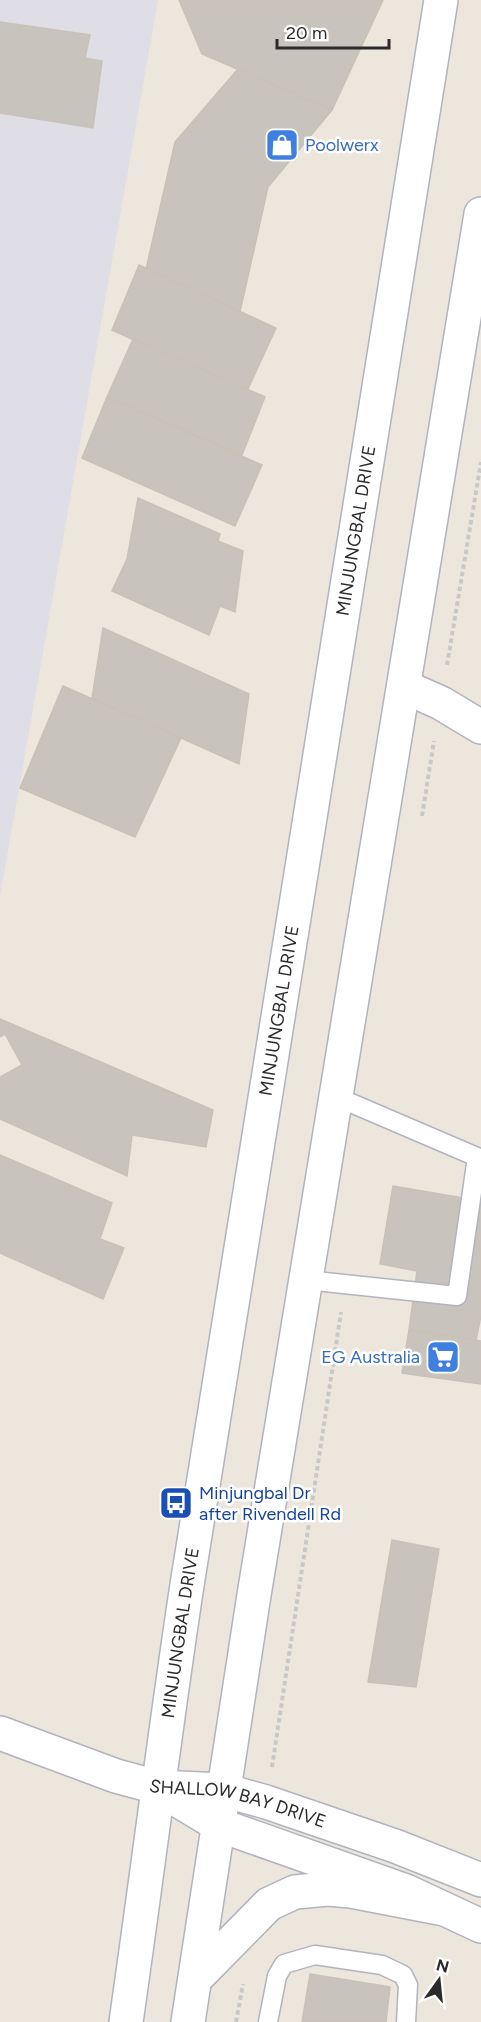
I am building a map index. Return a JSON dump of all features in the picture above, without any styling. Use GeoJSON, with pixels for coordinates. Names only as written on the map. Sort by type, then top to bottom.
{"type":"FeatureCollection","features":[{"type":"Feature","properties":{"kind":"main road","name":"MINJUNGBAL DRIVE"},"geometry":{"type":"LineString","coordinates":[[126,2022],[146,1887],[157,1787],[191,1561],[441,0]]}},
{"type":"Feature","properties":{"kind":"main road"},"geometry":{"type":"LineString","coordinates":[[188,2022],[306,1280],[481,214]]}},
{"type":"Feature","properties":{"kind":"main road"},"geometry":{"type":"LineString","coordinates":[[405,687],[441,703],[481,727]]}},
{"type":"Feature","properties":{"kind":"main road"},"geometry":{"type":"LineString","coordinates":[[0,1733],[116,1776],[157,1787]]}},
{"type":"Feature","properties":{"kind":"main road","name":"SHALLOW BAY DRIVE"},"geometry":{"type":"LineString","coordinates":[[157,1787],[224,1790],[266,1802],[395,1846],[481,1880]]}},
{"type":"Feature","properties":{"kind":"main road","name":"SHALLOW BAY DRIVE"},"geometry":{"type":"LineString","coordinates":[[157,1787],[219,1825],[390,1885],[481,1926]]}},
{"type":"Feature","properties":{"kind":"main road"},"geometry":{"type":"LineString","coordinates":[[196,1978],[269,1904],[294,1892],[328,1889],[351,1891],[439,1908]]}},
{"type":"Feature","properties":{"kind":"lane"},"geometry":{"type":"LineString","coordinates":[[306,1280],[457,1296],[477,1157],[337,1097]]}},
{"type":"Feature","properties":{"kind":"lane"},"geometry":{"type":"LineString","coordinates":[[268,2022],[277,1976],[284,1964],[315,1955],[382,1965],[403,1975],[408,1985],[406,2022]]}},
{"type":"Feature","properties":{"kind":"path"},"geometry":{"type":"LineString","coordinates":[[421,820],[481,462]]}},
{"type":"Feature","properties":{"kind":"path"},"geometry":{"type":"LineString","coordinates":[[266,1802],[345,1284]]}},
{"type":"Feature","properties":{"kind":"path"},"geometry":{"type":"LineString","coordinates":[[236,2022],[243,1982]]}},
{"type":"Feature","properties":{"kind":"shaded area"},"geometry":{"type":"Polygon","coordinates":[[[0,0],[158,0],[0,896],[0,0]]]}},
{"type":"Feature","properties":{"kind":"building"},"geometry":{"type":"Polygon","coordinates":[[[179,0],[383,0],[332,110],[202,54],[179,0]]]}},
{"type":"Feature","properties":{"kind":"building"},"geometry":{"type":"Polygon","coordinates":[[[0,22],[90,35],[85,58],[102,61],[93,128],[0,113],[0,22]]]}},
{"type":"Feature","properties":{"kind":"building"},"geometry":{"type":"Polygon","coordinates":[[[238,69],[332,110],[268,187],[240,312],[146,269],[175,142],[238,69]]]}},
{"type":"Feature","properties":{"kind":"building"},"geometry":{"type":"Polygon","coordinates":[[[139,265],[276,328],[247,391],[112,330],[139,265]]]}},
{"type":"Feature","properties":{"kind":"building"},"geometry":{"type":"Polygon","coordinates":[[[133,339],[265,397],[242,455],[107,397],[133,339]]]}},
{"type":"Feature","properties":{"kind":"building"},"geometry":{"type":"Polygon","coordinates":[[[107,397],[262,465],[235,526],[82,458],[107,397]]]}},
{"type":"Feature","properties":{"kind":"building"},"geometry":{"type":"Polygon","coordinates":[[[138,498],[220,534],[218,541],[243,551],[235,612],[220,606],[209,635],[112,591],[127,559],[138,498]]]}},
{"type":"Feature","properties":{"kind":"building"},"geometry":{"type":"Polygon","coordinates":[[[103,628],[249,694],[239,764],[92,698],[103,628]]]}},
{"type":"Feature","properties":{"kind":"building"},"geometry":{"type":"Polygon","coordinates":[[[63,686],[181,738],[135,837],[20,788],[63,686]]]}},
{"type":"Feature","properties":{"kind":"building"},"geometry":{"type":"Polygon","coordinates":[[[0,1019],[213,1110],[206,1147],[132,1135],[127,1176],[0,1119],[0,1077],[22,1065],[5,1034],[0,1037],[0,1019]]]}},
{"type":"Feature","properties":{"kind":"building"},"geometry":{"type":"Polygon","coordinates":[[[0,1155],[112,1203],[100,1239],[124,1248],[103,1299],[0,1253],[0,1155]]]}},
{"type":"Feature","properties":{"kind":"building"},"geometry":{"type":"Polygon","coordinates":[[[393,1186],[481,1201],[481,1316],[476,1340],[409,1330],[417,1271],[380,1264],[393,1186]]]}},
{"type":"Feature","properties":{"kind":"building","name":"EG Australia"},"geometry":{"type":"Polygon","coordinates":[[[409,1330],[481,1341],[481,1384],[402,1373],[409,1330]]]}},
{"type":"Feature","properties":{"kind":"building"},"geometry":{"type":"Polygon","coordinates":[[[392,1540],[439,1549],[416,1687],[368,1682],[392,1540]]]}},
{"type":"Feature","properties":{"kind":"building"},"geometry":{"type":"Polygon","coordinates":[[[310,1974],[390,1987],[386,2022],[302,2022],[310,1974]]]}},
{"type":"Feature","properties":{"kind":"place","name":"Poolwerx"},"geometry":{"type":"Point","coordinates":[282,145]}},
{"type":"Feature","properties":{"kind":"place","name":"EG Australia"},"geometry":{"type":"Point","coordinates":[443,1357]}},
{"type":"Feature","properties":{"kind":"place","name":"Minjungbal Dr after Rivendell Rd"},"geometry":{"type":"Point","coordinates":[176,1503]}}]}
